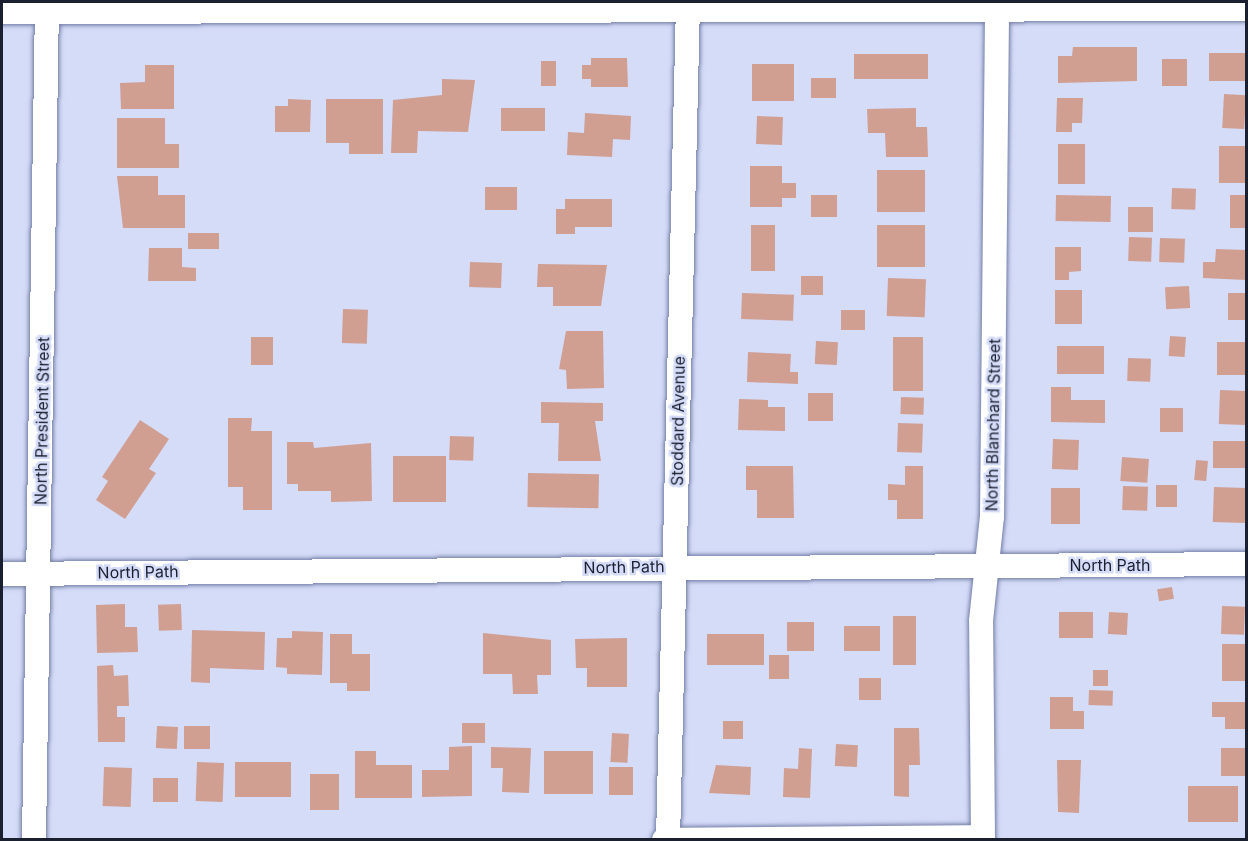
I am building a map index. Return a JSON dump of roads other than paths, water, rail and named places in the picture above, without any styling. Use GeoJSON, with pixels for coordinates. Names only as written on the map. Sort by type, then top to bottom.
{"type":"FeatureCollection","features":[{"type":"Feature","properties":{"kind":"street","name":"Stoddard Avenue"},"geometry":{"type":"LineString","coordinates":[[667,840],[688,7]]}},
{"type":"Feature","properties":{"kind":"street"},"geometry":{"type":"LineString","coordinates":[[2,12],[47,8],[1246,9]]}},
{"type":"Feature","properties":{"kind":"street","name":"North President Street"},"geometry":{"type":"LineString","coordinates":[[34,840],[47,8]]}},
{"type":"Feature","properties":{"kind":"street","name":"North Blanchard Street"},"geometry":{"type":"LineString","coordinates":[[983,838],[981,621],[992,517],[997,10]]}},
{"type":"Feature","properties":{"kind":"street","name":"North Path"},"geometry":{"type":"LineString","coordinates":[[2,574],[675,566],[1246,564]]}},
{"type":"Feature","properties":{"kind":"street"},"geometry":{"type":"LineString","coordinates":[[667,840],[983,838]]}}]}
